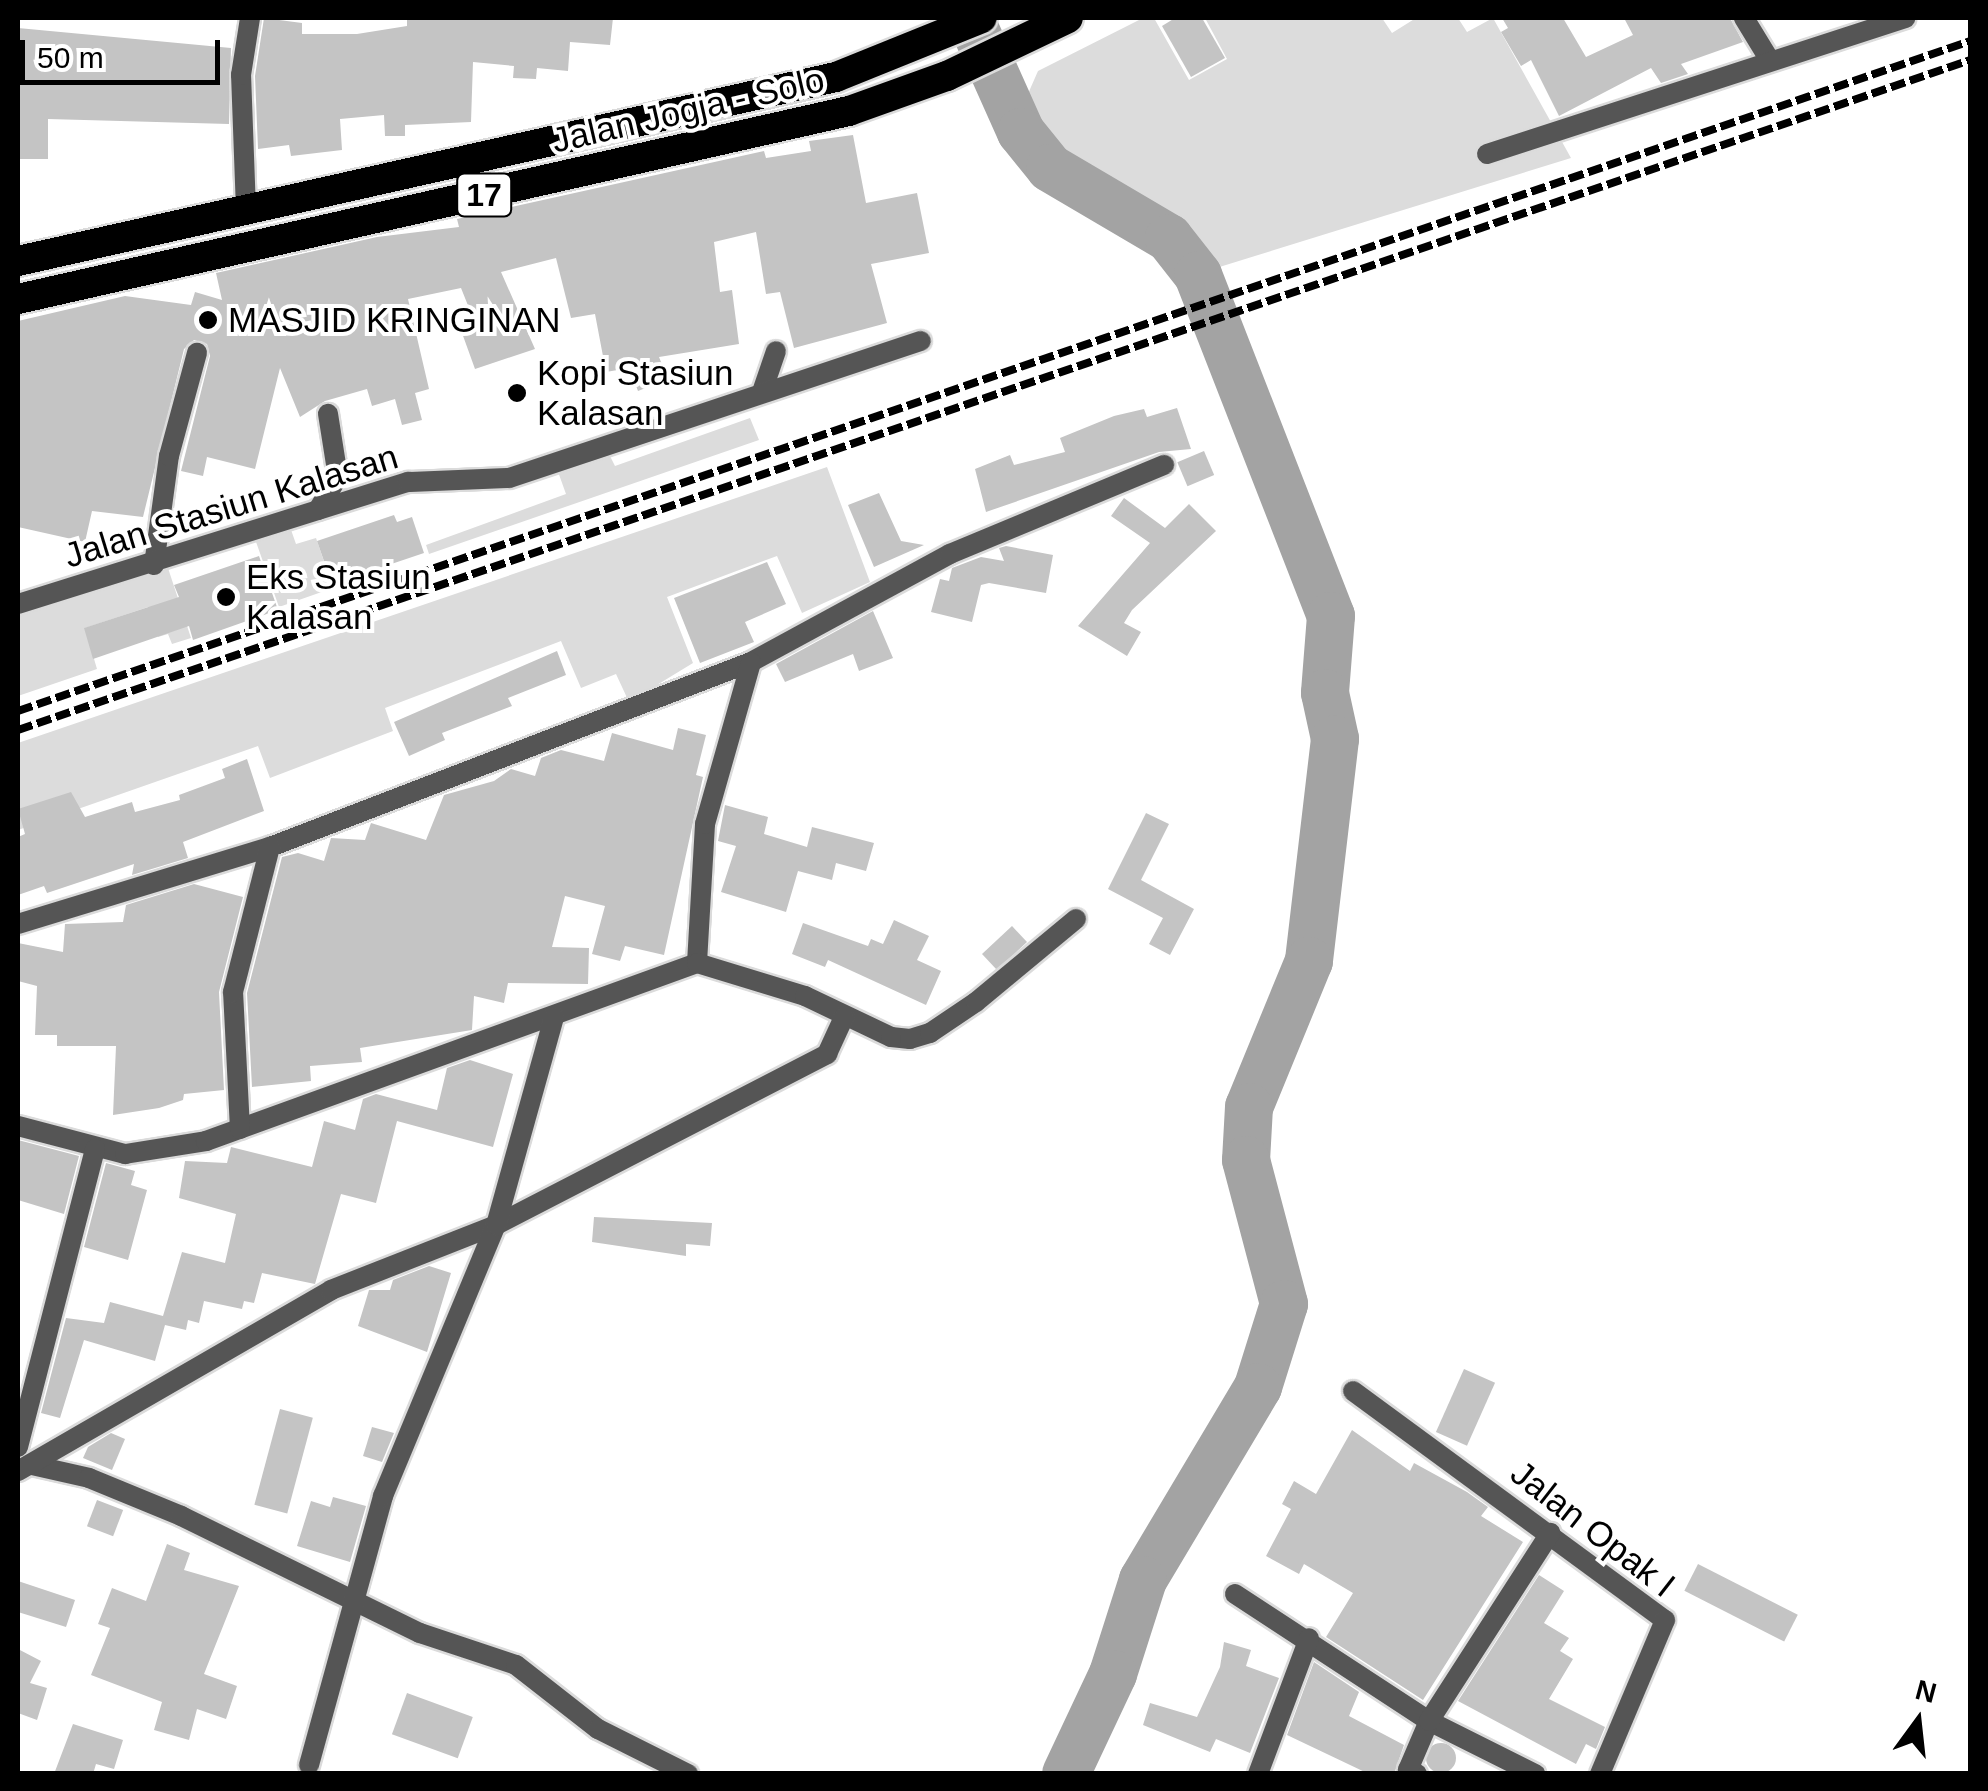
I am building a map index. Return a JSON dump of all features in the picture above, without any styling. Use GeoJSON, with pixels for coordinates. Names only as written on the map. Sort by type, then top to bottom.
{"type":"FeatureCollection","features":[{"type":"Feature","properties":{"kind":"highway","name":"Jalan Jogja - Solo"},"geometry":{"type":"LineString","coordinates":[[18,261],[836,77],[931,42],[982,18]]}},
{"type":"Feature","properties":{"kind":"highway","name":"Jalan Jogja - Solo"},"geometry":{"type":"LineString","coordinates":[[18,299],[850,112],[947,76],[1062,20]]}},
{"type":"Feature","properties":{"kind":"street"},"geometry":{"type":"LineString","coordinates":[[246,210],[241,76],[250,18]]}},
{"type":"Feature","properties":{"kind":"street"},"geometry":{"type":"LineString","coordinates":[[1744,18],[1769,59]]}},
{"type":"Feature","properties":{"kind":"street"},"geometry":{"type":"LineString","coordinates":[[1487,154],[1578,128],[1769,59],[1904,18]]}},
{"type":"Feature","properties":{"kind":"street","name":"Jalan Stasiun Kalasan"},"geometry":{"type":"LineString","coordinates":[[18,604],[154,566],[408,482],[509,478],[764,389],[794,387],[921,341]]}},
{"type":"Feature","properties":{"kind":"street"},"geometry":{"type":"LineString","coordinates":[[764,389],[776,351]]}},
{"type":"Feature","properties":{"kind":"street"},"geometry":{"type":"LineString","coordinates":[[154,566],[169,456],[198,353]]}},
{"type":"Feature","properties":{"kind":"street"},"geometry":{"type":"LineString","coordinates":[[316,512],[332,497],[338,476],[328,414]]}},
{"type":"Feature","properties":{"kind":"street"},"geometry":{"type":"LineString","coordinates":[[18,924],[270,847],[751,662],[950,554],[1164,465]]}},
{"type":"Feature","properties":{"kind":"street"},"geometry":{"type":"LineString","coordinates":[[697,963],[705,824],[751,662]]}},
{"type":"Feature","properties":{"kind":"street"},"geometry":{"type":"LineString","coordinates":[[240,1129],[230,1014],[251,902],[270,847]]}},
{"type":"Feature","properties":{"kind":"street"},"geometry":{"type":"LineString","coordinates":[[18,1126],[95,1149],[164,1150],[240,1129],[697,963],[805,996],[891,1037],[930,1034],[1076,919]]}},
{"type":"Feature","properties":{"kind":"street"},"geometry":{"type":"LineString","coordinates":[[309,1765],[383,1496],[496,1225],[554,1017]]}},
{"type":"Feature","properties":{"kind":"street"},"geometry":{"type":"LineString","coordinates":[[25,1468],[170,1378],[331,1290],[496,1225],[827,1054],[844,1017]]}},
{"type":"Feature","properties":{"kind":"street"},"geometry":{"type":"LineString","coordinates":[[18,1447],[95,1149]]}},
{"type":"Feature","properties":{"kind":"street","name":"Jalan Opak I"},"geometry":{"type":"LineString","coordinates":[[1354,1391],[1665,1620],[1600,1774]]}},
{"type":"Feature","properties":{"kind":"street"},"geometry":{"type":"LineString","coordinates":[[25,1468],[89,1478],[181,1516],[420,1633],[516,1665],[598,1729],[688,1774]]}},
{"type":"Feature","properties":{"kind":"street"},"geometry":{"type":"LineString","coordinates":[[1418,1774],[1408,1770],[1430,1721],[1550,1532]]}},
{"type":"Feature","properties":{"kind":"street"},"geometry":{"type":"LineString","coordinates":[[1236,1594],[1309,1638],[1430,1721],[1534,1774]]}},
{"type":"Feature","properties":{"kind":"street"},"geometry":{"type":"LineString","coordinates":[[1258,1774],[1309,1638]]}},
{"type":"Feature","properties":{"kind":"shaded area"},"geometry":{"type":"Polygon","coordinates":[[[1143,18],[1154,18],[1189,80],[1227,59],[1205,18],[1382,18],[1392,33],[1416,18],[1458,18],[1467,32],[1493,18],[1571,158],[1184,278],[1153,238],[1030,131],[1020,112],[1038,71],[1143,18]]]}},
{"type":"Feature","properties":{"kind":"shaded area"},"geometry":{"type":"Polygon","coordinates":[[[750,418],[759,440],[429,554],[426,545],[566,494],[557,469],[607,450],[615,466],[750,418]]]}},
{"type":"Feature","properties":{"kind":"shaded area"},"geometry":{"type":"Polygon","coordinates":[[[827,467],[870,582],[802,613],[777,556],[667,597],[693,663],[629,702],[616,674],[581,688],[561,641],[385,708],[393,731],[270,778],[258,746],[18,830],[18,743],[827,467]]]}},
{"type":"Feature","properties":{"kind":"shaded area"},"geometry":{"type":"Polygon","coordinates":[[[290,527],[296,544],[316,538],[333,588],[279,607],[255,539],[290,527]]]}},
{"type":"Feature","properties":{"kind":"shaded area"},"geometry":{"type":"Polygon","coordinates":[[[168,568],[191,638],[172,644],[168,634],[158,637],[148,607],[85,628],[97,669],[18,696],[18,612],[168,568]]]}},
{"type":"Feature","properties":{"kind":"building"},"geometry":{"type":"Polygon","coordinates":[[[264,18],[302,23],[302,34],[357,34],[407,26],[407,18],[613,18],[610,45],[570,42],[568,71],[537,68],[536,79],[513,78],[514,66],[473,62],[471,122],[405,125],[405,136],[385,136],[384,115],[340,119],[342,150],[291,156],[289,145],[258,149],[255,76],[264,18]]]}},
{"type":"Feature","properties":{"kind":"building"},"geometry":{"type":"Polygon","coordinates":[[[1175,18],[1202,18],[1225,58],[1191,77],[1162,26],[1175,18]]]}},
{"type":"Feature","properties":{"kind":"building"},"geometry":{"type":"Polygon","coordinates":[[[1502,18],[1563,18],[1586,57],[1633,35],[1624,18],[1730,18],[1743,42],[1681,64],[1688,74],[1661,83],[1651,68],[1559,116],[1531,60],[1521,66],[1501,32],[1508,28],[1502,18]]]}},
{"type":"Feature","properties":{"kind":"building"},"geometry":{"type":"Polygon","coordinates":[[[18,28],[231,48],[229,124],[48,119],[48,159],[18,159],[18,28]]]}},
{"type":"Feature","properties":{"kind":"building"},"geometry":{"type":"Polygon","coordinates":[[[853,135],[866,203],[917,193],[929,253],[871,264],[887,323],[794,348],[780,292],[766,294],[756,232],[714,242],[720,292],[732,290],[739,344],[659,357],[668,379],[638,391],[629,368],[606,372],[595,314],[571,318],[556,258],[501,272],[535,349],[475,369],[462,333],[477,328],[461,288],[408,299],[429,389],[415,393],[422,420],[402,425],[395,399],[372,406],[367,389],[325,401],[300,417],[280,368],[255,469],[207,457],[203,476],[181,471],[210,356],[207,344],[194,340],[184,349],[143,517],[92,511],[85,542],[18,527],[18,321],[125,296],[191,305],[195,292],[222,300],[216,273],[377,237],[459,227],[457,219],[764,151],[766,158],[811,151],[809,141],[853,135]]]}},
{"type":"Feature","properties":{"kind":"building"},"geometry":{"type":"Polygon","coordinates":[[[1177,408],[1191,449],[1159,452],[986,512],[975,469],[1010,455],[1014,465],[1065,452],[1060,438],[1114,416],[1144,409],[1147,417],[1177,408]]]}},
{"type":"Feature","properties":{"kind":"building"},"geometry":{"type":"Polygon","coordinates":[[[1204,451],[1214,475],[1187,486],[1177,462],[1204,451]]]}},
{"type":"Feature","properties":{"kind":"building"},"geometry":{"type":"Polygon","coordinates":[[[879,493],[901,541],[924,545],[874,567],[848,505],[879,493]]]}},
{"type":"Feature","properties":{"kind":"building"},"geometry":{"type":"Polygon","coordinates":[[[1124,498],[1165,528],[1189,504],[1216,531],[1132,610],[1124,623],[1141,632],[1127,656],[1078,626],[1150,543],[1111,516],[1124,498]]]}},
{"type":"Feature","properties":{"kind":"building"},"geometry":{"type":"Polygon","coordinates":[[[394,515],[397,522],[412,517],[424,553],[332,584],[317,541],[394,515]]]}},
{"type":"Feature","properties":{"kind":"building"},"geometry":{"type":"Polygon","coordinates":[[[999,548],[1053,555],[1046,593],[989,583],[981,585],[972,622],[931,612],[940,579],[949,581],[952,568],[981,557],[1004,561],[999,548]]]}},
{"type":"Feature","properties":{"kind":"building","name":"Eks Stasiun Kalasan"},"geometry":{"type":"Polygon","coordinates":[[[259,556],[278,610],[193,640],[189,626],[93,659],[84,628],[179,597],[174,585],[259,556]]]}},
{"type":"Feature","properties":{"kind":"building"},"geometry":{"type":"Polygon","coordinates":[[[767,562],[786,604],[745,622],[754,642],[700,663],[674,598],[767,562]]]}},
{"type":"Feature","properties":{"kind":"building"},"geometry":{"type":"Polygon","coordinates":[[[873,611],[893,658],[859,671],[853,654],[785,682],[776,664],[873,611]]]}},
{"type":"Feature","properties":{"kind":"building"},"geometry":{"type":"Polygon","coordinates":[[[557,651],[566,675],[508,698],[512,706],[442,733],[445,740],[409,756],[394,722],[557,651]]]}},
{"type":"Feature","properties":{"kind":"building"},"geometry":{"type":"Polygon","coordinates":[[[678,728],[706,735],[696,775],[703,777],[664,955],[625,946],[620,961],[592,954],[605,906],[565,896],[552,947],[589,948],[588,984],[508,983],[504,1003],[474,996],[472,1030],[360,1048],[362,1062],[310,1066],[311,1081],[252,1087],[247,993],[282,857],[298,853],[324,861],[331,838],[365,840],[371,823],[426,840],[444,795],[494,781],[511,769],[535,776],[541,758],[561,750],[604,761],[612,733],[673,750],[678,728]]]}},
{"type":"Feature","properties":{"kind":"building"},"geometry":{"type":"Polygon","coordinates":[[[247,759],[264,811],[183,842],[188,858],[132,875],[134,864],[47,893],[44,886],[18,895],[18,837],[25,834],[18,809],[71,792],[85,817],[132,802],[135,812],[180,800],[179,795],[225,778],[222,769],[247,759]]]}},
{"type":"Feature","properties":{"kind":"building"},"geometry":{"type":"Polygon","coordinates":[[[725,805],[768,817],[764,834],[807,847],[812,827],[874,843],[866,871],[836,863],[832,880],[798,871],[786,912],[721,892],[736,846],[718,841],[725,805]]]}},
{"type":"Feature","properties":{"kind":"building"},"geometry":{"type":"Polygon","coordinates":[[[1146,813],[1169,824],[1141,880],[1194,909],[1170,955],[1149,944],[1163,918],[1108,889],[1146,813]]]}},
{"type":"Feature","properties":{"kind":"building"},"geometry":{"type":"Polygon","coordinates":[[[194,884],[243,897],[219,992],[224,1090],[184,1094],[183,1100],[159,1108],[113,1115],[116,1046],[57,1046],[57,1035],[35,1035],[37,986],[18,981],[18,943],[63,952],[65,924],[123,922],[126,905],[194,884]]]}},
{"type":"Feature","properties":{"kind":"building"},"geometry":{"type":"Polygon","coordinates":[[[894,920],[929,936],[917,960],[941,971],[926,1005],[828,960],[825,967],[792,954],[803,923],[868,946],[871,939],[883,944],[894,920]]]}},
{"type":"Feature","properties":{"kind":"building"},"geometry":{"type":"Polygon","coordinates":[[[1012,926],[1027,942],[997,970],[982,954],[1012,926]]]}},
{"type":"Feature","properties":{"kind":"building"},"geometry":{"type":"Polygon","coordinates":[[[470,1060],[513,1074],[493,1147],[397,1121],[376,1203],[341,1194],[315,1284],[262,1273],[254,1303],[244,1301],[242,1309],[204,1301],[199,1323],[188,1320],[186,1330],[165,1325],[155,1361],[84,1340],[60,1418],[41,1413],[66,1318],[104,1323],[110,1302],[163,1316],[182,1252],[225,1263],[236,1214],[179,1198],[185,1161],[227,1163],[231,1147],[312,1167],[324,1121],[355,1130],[363,1099],[376,1094],[437,1110],[447,1068],[470,1060]]]}},
{"type":"Feature","properties":{"kind":"building"},"geometry":{"type":"Polygon","coordinates":[[[18,1140],[79,1156],[64,1214],[18,1200],[18,1140]]]}},
{"type":"Feature","properties":{"kind":"building"},"geometry":{"type":"Polygon","coordinates":[[[106,1163],[135,1171],[131,1185],[147,1190],[128,1260],[84,1247],[106,1163]]]}},
{"type":"Feature","properties":{"kind":"building"},"geometry":{"type":"Polygon","coordinates":[[[594,1217],[712,1223],[710,1246],[686,1244],[686,1256],[592,1242],[594,1217]]]}},
{"type":"Feature","properties":{"kind":"building"},"geometry":{"type":"Polygon","coordinates":[[[429,1266],[451,1273],[427,1352],[358,1326],[369,1290],[390,1290],[393,1280],[429,1266]]]}},
{"type":"Feature","properties":{"kind":"building"},"geometry":{"type":"Polygon","coordinates":[[[1464,1369],[1495,1383],[1467,1446],[1436,1432],[1464,1369]]]}},
{"type":"Feature","properties":{"kind":"building"},"geometry":{"type":"Polygon","coordinates":[[[280,1409],[313,1418],[287,1513],[254,1505],[280,1409]]]}},
{"type":"Feature","properties":{"kind":"building"},"geometry":{"type":"Polygon","coordinates":[[[372,1427],[394,1433],[382,1462],[363,1456],[372,1427]]]}},
{"type":"Feature","properties":{"kind":"building"},"geometry":{"type":"Polygon","coordinates":[[[1352,1430],[1410,1471],[1414,1463],[1467,1492],[1488,1507],[1481,1516],[1523,1542],[1423,1700],[1326,1637],[1353,1593],[1304,1564],[1299,1574],[1266,1556],[1291,1509],[1282,1504],[1294,1481],[1316,1494],[1352,1430]]]}},
{"type":"Feature","properties":{"kind":"building"},"geometry":{"type":"Polygon","coordinates":[[[111,1433],[125,1439],[112,1470],[83,1458],[88,1447],[111,1433]]]}},
{"type":"Feature","properties":{"kind":"building"},"geometry":{"type":"Polygon","coordinates":[[[333,1497],[366,1506],[350,1562],[297,1546],[311,1501],[330,1507],[333,1497]]]}},
{"type":"Feature","properties":{"kind":"building"},"geometry":{"type":"Polygon","coordinates":[[[97,1500],[123,1510],[113,1536],[87,1526],[97,1500]]]}},
{"type":"Feature","properties":{"kind":"building"},"geometry":{"type":"Polygon","coordinates":[[[167,1544],[190,1553],[184,1570],[239,1586],[204,1674],[237,1686],[226,1719],[197,1709],[189,1740],[154,1730],[162,1702],[91,1675],[110,1628],[98,1624],[112,1588],[146,1601],[167,1544]]]}},
{"type":"Feature","properties":{"kind":"building"},"geometry":{"type":"Polygon","coordinates":[[[1698,1564],[1798,1615],[1784,1642],[1684,1591],[1698,1564]]]}},
{"type":"Feature","properties":{"kind":"building"},"geometry":{"type":"Polygon","coordinates":[[[1539,1575],[1564,1591],[1544,1623],[1569,1638],[1560,1651],[1573,1659],[1549,1699],[1605,1727],[1596,1749],[1586,1744],[1576,1764],[1458,1701],[1539,1575]]]}},
{"type":"Feature","properties":{"kind":"building"},"geometry":{"type":"Polygon","coordinates":[[[18,1581],[75,1600],[66,1627],[18,1612],[18,1581]]]}},
{"type":"Feature","properties":{"kind":"building"},"geometry":{"type":"Polygon","coordinates":[[[1224,1642],[1251,1650],[1246,1666],[1279,1678],[1250,1753],[1216,1739],[1210,1752],[1143,1725],[1150,1703],[1197,1717],[1220,1667],[1224,1642]]]}},
{"type":"Feature","properties":{"kind":"building"},"geometry":{"type":"Polygon","coordinates":[[[18,1649],[41,1661],[30,1683],[47,1688],[37,1720],[18,1713],[18,1649]]]}},
{"type":"Feature","properties":{"kind":"building"},"geometry":{"type":"Polygon","coordinates":[[[1314,1662],[1359,1692],[1349,1716],[1404,1745],[1394,1774],[1369,1774],[1287,1735],[1314,1662]]]}},
{"type":"Feature","properties":{"kind":"building"},"geometry":{"type":"Polygon","coordinates":[[[407,1693],[473,1717],[458,1758],[392,1734],[407,1693]]]}},
{"type":"Feature","properties":{"kind":"building"},"geometry":{"type":"Polygon","coordinates":[[[73,1724],[123,1740],[114,1769],[96,1764],[93,1774],[54,1774],[73,1724]]]}},
{"type":"Feature","properties":{"kind":"building"},"geometry":{"type":"Polygon","coordinates":[[[1441,1743],[1455,1752],[1456,1758],[1447,1772],[1441,1773],[1427,1764],[1426,1758],[1435,1744],[1441,1743]]]}},
{"type":"Feature","properties":{"kind":"waterway"},"geometry":{"type":"LineString","coordinates":[[970,18],[1021,132],[1050,168],[1169,238],[1198,275],[1331,616],[1325,693],[1335,739],[1309,961],[1249,1107],[1246,1160],[1284,1304],[1258,1387],[1143,1580],[1113,1674],[1066,1774]]}},
{"type":"Feature","properties":{"kind":"railway"},"geometry":{"type":"LineString","coordinates":[[18,711],[1970,41]]}},
{"type":"Feature","properties":{"kind":"railway"},"geometry":{"type":"LineString","coordinates":[[18,730],[1970,60]]}},
{"type":"Feature","properties":{"kind":"place","name":"MASJID KRINGINAN"},"geometry":{"type":"Point","coordinates":[208,320]}},
{"type":"Feature","properties":{"kind":"place","name":"Kopi Stasiun Kalasan"},"geometry":{"type":"Point","coordinates":[517,393]}},
{"type":"Feature","properties":{"kind":"place","name":"Eks Stasiun Kalasan"},"geometry":{"type":"Point","coordinates":[226,597]}}]}
